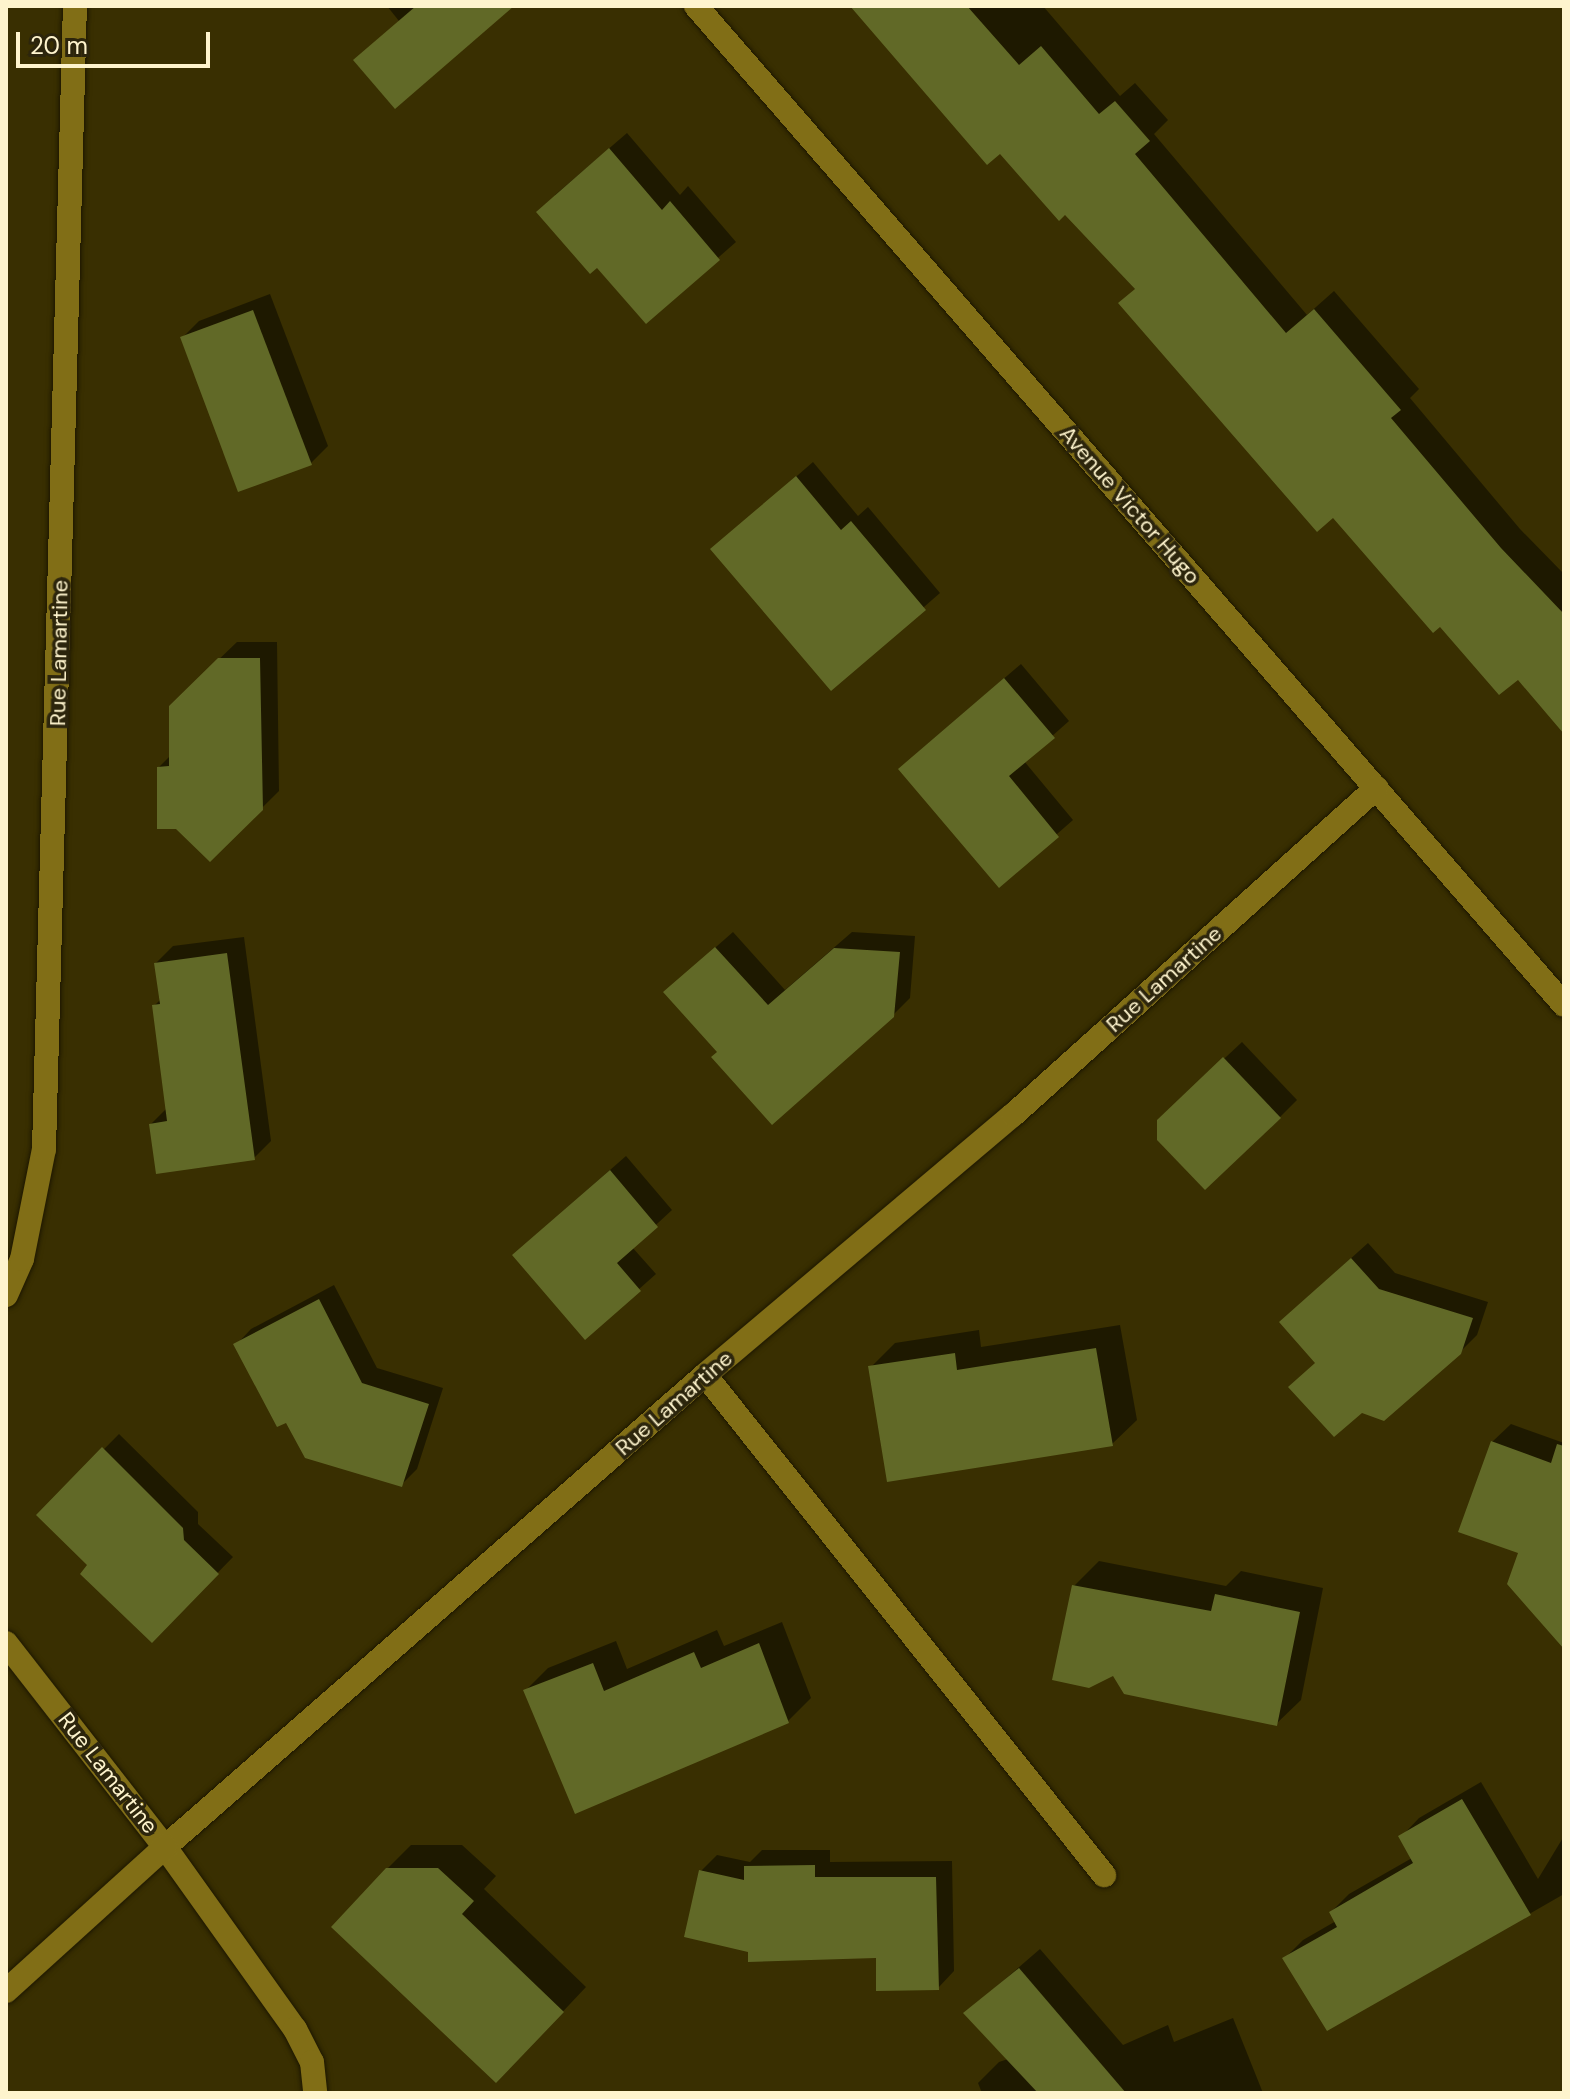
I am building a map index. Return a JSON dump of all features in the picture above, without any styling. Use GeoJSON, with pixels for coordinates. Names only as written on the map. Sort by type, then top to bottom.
{"type":"FeatureCollection","features":[{"type":"Feature","properties":{"kind":"street","name":"Rue Lamartine"},"geometry":{"type":"LineString","coordinates":[[6,1295],[22,1259],[44,1149],[75,6]]}},
{"type":"Feature","properties":{"kind":"street","name":"Avenue Victor Hugo"},"geometry":{"type":"LineString","coordinates":[[696,6],[1564,1005]]}},
{"type":"Feature","properties":{"kind":"street","name":"Rue Lamartine"},"geometry":{"type":"LineString","coordinates":[[6,1643],[165,1847],[705,1375],[1013,1115],[1376,788]]}},
{"type":"Feature","properties":{"kind":"street"},"geometry":{"type":"LineString","coordinates":[[705,1375],[1104,1875]]}},
{"type":"Feature","properties":{"kind":"street"},"geometry":{"type":"LineString","coordinates":[[6,1991],[165,1847],[295,2029],[312,2062],[315,2093]]}},
{"type":"Feature","properties":{"kind":"building"},"geometry":{"type":"Polygon","coordinates":[[[416,6],[514,6],[395,109],[353,60],[416,6]]]}},
{"type":"Feature","properties":{"kind":"building"},"geometry":{"type":"Polygon","coordinates":[[[850,6],[967,6],[1019,65],[1041,46],[1099,114],[1115,101],[1150,141],[1135,154],[1286,333],[1314,309],[1401,410],[1391,418],[1501,548],[1564,614],[1564,734],[1518,680],[1499,695],[1440,627],[1433,633],[1333,518],[1317,532],[1118,303],[1135,289],[1065,215],[1059,221],[1000,154],[987,165],[850,6]]]}},
{"type":"Feature","properties":{"kind":"building"},"geometry":{"type":"Polygon","coordinates":[[[609,148],[662,210],[670,201],[720,260],[646,324],[597,268],[590,274],[536,212],[609,148]]]}},
{"type":"Feature","properties":{"kind":"building"},"geometry":{"type":"Polygon","coordinates":[[[253,310],[312,465],[238,492],[180,337],[253,310]]]}},
{"type":"Feature","properties":{"kind":"building"},"geometry":{"type":"Polygon","coordinates":[[[796,476],[841,530],[851,521],[926,610],[831,691],[710,549],[796,476]]]}},
{"type":"Feature","properties":{"kind":"building"},"geometry":{"type":"Polygon","coordinates":[[[218,658],[260,658],[263,810],[210,862],[176,829],[157,829],[157,767],[169,766],[169,706],[218,658]]]}},
{"type":"Feature","properties":{"kind":"building"},"geometry":{"type":"Polygon","coordinates":[[[1004,678],[1055,738],[1009,776],[1059,837],[999,888],[898,769],[1004,678]]]}},
{"type":"Feature","properties":{"kind":"building"},"geometry":{"type":"Polygon","coordinates":[[[715,947],[768,1005],[834,948],[900,952],[894,1017],[772,1125],[711,1057],[717,1052],[663,992],[715,947]]]}},
{"type":"Feature","properties":{"kind":"building"},"geometry":{"type":"Polygon","coordinates":[[[227,953],[255,1160],[156,1174],[149,1124],[167,1121],[152,1005],[160,1004],[154,963],[227,953]]]}},
{"type":"Feature","properties":{"kind":"building"},"geometry":{"type":"Polygon","coordinates":[[[1223,1057],[1281,1118],[1205,1190],[1157,1140],[1157,1120],[1223,1057]]]}},
{"type":"Feature","properties":{"kind":"building"},"geometry":{"type":"Polygon","coordinates":[[[610,1170],[658,1227],[617,1263],[641,1291],[585,1340],[512,1255],[610,1170]]]}},
{"type":"Feature","properties":{"kind":"building"},"geometry":{"type":"Polygon","coordinates":[[[1351,1258],[1379,1289],[1473,1318],[1461,1354],[1384,1421],[1362,1413],[1334,1437],[1288,1387],[1315,1363],[1279,1322],[1351,1258]]]}},
{"type":"Feature","properties":{"kind":"building"},"geometry":{"type":"Polygon","coordinates":[[[319,1299],[362,1383],[429,1404],[402,1487],[305,1458],[286,1423],[277,1427],[233,1344],[319,1299]]]}},
{"type":"Feature","properties":{"kind":"building"},"geometry":{"type":"Polygon","coordinates":[[[1096,1348],[1113,1446],[887,1482],[868,1366],[955,1353],[957,1370],[1096,1348]]]}},
{"type":"Feature","properties":{"kind":"building"},"geometry":{"type":"Polygon","coordinates":[[[1491,1441],[1551,1463],[1557,1444],[1564,1446],[1564,1649],[1507,1584],[1518,1553],[1458,1532],[1491,1441]]]}},
{"type":"Feature","properties":{"kind":"building"},"geometry":{"type":"Polygon","coordinates":[[[102,1447],[183,1528],[184,1540],[219,1574],[152,1643],[80,1574],[87,1565],[36,1515],[102,1447]]]}},
{"type":"Feature","properties":{"kind":"building"},"geometry":{"type":"Polygon","coordinates":[[[1072,1585],[1211,1611],[1215,1594],[1300,1612],[1277,1726],[1124,1694],[1113,1676],[1089,1688],[1052,1680],[1072,1585]]]}},
{"type":"Feature","properties":{"kind":"building"},"geometry":{"type":"Polygon","coordinates":[[[759,1643],[789,1723],[575,1814],[523,1690],[593,1663],[604,1691],[694,1652],[701,1668],[759,1643]]]}},
{"type":"Feature","properties":{"kind":"building"},"geometry":{"type":"Polygon","coordinates":[[[1462,1799],[1531,1915],[1327,2031],[1282,1958],[1337,1927],[1329,1912],[1413,1863],[1398,1836],[1462,1799]]]}},
{"type":"Feature","properties":{"kind":"building"},"geometry":{"type":"Polygon","coordinates":[[[815,1865],[815,1877],[936,1877],[939,1990],[876,1991],[876,1958],[748,1962],[748,1952],[684,1937],[699,1870],[744,1880],[744,1866],[815,1865]]]}},
{"type":"Feature","properties":{"kind":"building"},"geometry":{"type":"Polygon","coordinates":[[[386,1868],[438,1868],[474,1901],[462,1914],[564,2012],[496,2083],[331,1927],[386,1868]]]}},
{"type":"Feature","properties":{"kind":"building"},"geometry":{"type":"Polygon","coordinates":[[[1019,1968],[1126,2093],[1038,2093],[963,2013],[1019,1968]]]}}]}
